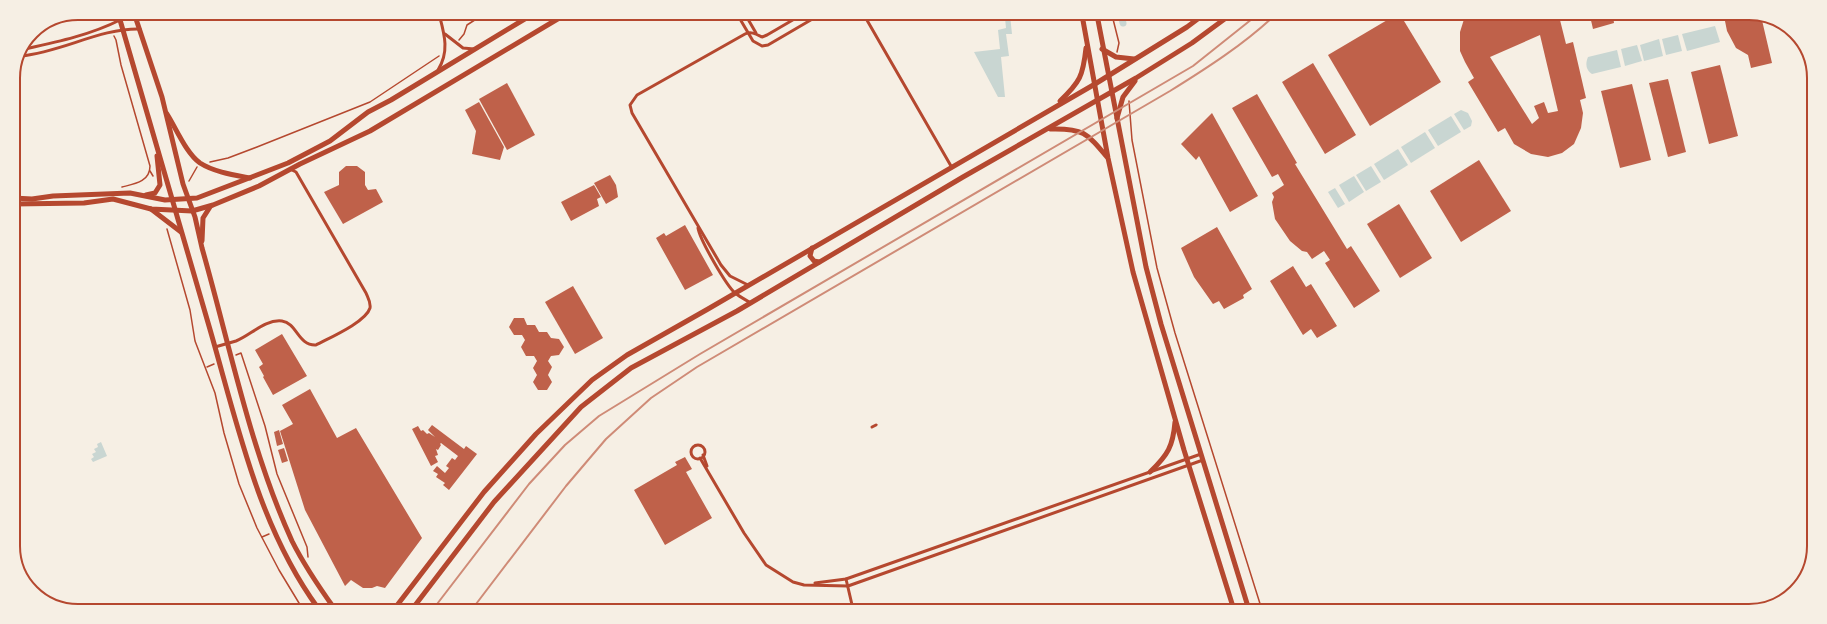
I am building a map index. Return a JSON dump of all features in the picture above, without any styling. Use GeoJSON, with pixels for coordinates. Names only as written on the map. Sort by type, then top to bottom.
{"type":"FeatureCollection","features":[{"type":"Feature","properties":{"kind":"main road"},"geometry":{"type":"LineString","coordinates":[[120,20],[239,431],[265,510],[287,559],[315,604]]}},
{"type":"Feature","properties":{"kind":"main road"},"geometry":{"type":"LineString","coordinates":[[137,20],[162,97],[183,184],[195,217],[202,248],[257,446],[278,507],[293,542],[305,565],[331,604]]}},
{"type":"Feature","properties":{"kind":"main road"},"geometry":{"type":"LineString","coordinates":[[20,198],[32,199],[106,193],[130,193],[165,200],[188,200],[250,179],[288,163],[330,141],[368,112],[523,20]]}},
{"type":"Feature","properties":{"kind":"main road"},"geometry":{"type":"LineString","coordinates":[[20,204],[84,203],[113,199],[151,209],[192,212],[213,206],[259,186],[300,164],[370,131],[556,20]]}},
{"type":"Feature","properties":{"kind":"main road"},"geometry":{"type":"LineString","coordinates":[[1083,20],[1108,158],[1133,272],[1175,419],[1232,604]]}},
{"type":"Feature","properties":{"kind":"main road"},"geometry":{"type":"LineString","coordinates":[[1098,20],[1107,76],[1150,281],[1172,361],[1247,604]]}},
{"type":"Feature","properties":{"kind":"main road"},"geometry":{"type":"LineString","coordinates":[[398,604],[484,492],[536,434],[592,380],[627,355],[1095,84],[1195,20]]}},
{"type":"Feature","properties":{"kind":"main road"},"geometry":{"type":"LineString","coordinates":[[416,604],[494,502],[581,407],[631,368],[751,303],[820,261],[1098,101],[1192,43],[1223,20]]}},
{"type":"Feature","properties":{"kind":"main road"},"geometry":{"type":"LineString","coordinates":[[1055,106],[1075,87],[1080,78],[1084,67],[1087,43]]}},
{"type":"Feature","properties":{"kind":"main road"},"geometry":{"type":"LineString","coordinates":[[1102,49],[1116,57],[1134,59]]}},
{"type":"Feature","properties":{"kind":"main road"},"geometry":{"type":"LineString","coordinates":[[1117,119],[1124,97],[1136,78]]}},
{"type":"Feature","properties":{"kind":"main road"},"geometry":{"type":"LineString","coordinates":[[164,110],[192,155],[199,162],[228,174],[250,179]]}},
{"type":"Feature","properties":{"kind":"main road"},"geometry":{"type":"LineString","coordinates":[[1048,129],[1070,128],[1090,137],[1108,158]]}},
{"type":"Feature","properties":{"kind":"main road"},"geometry":{"type":"LineString","coordinates":[[145,195],[155,193],[160,185],[157,148]]}},
{"type":"Feature","properties":{"kind":"main road"},"geometry":{"type":"LineString","coordinates":[[202,248],[203,218],[207,210],[213,206]]}},
{"type":"Feature","properties":{"kind":"main road"},"geometry":{"type":"LineString","coordinates":[[151,209],[181,232]]}},
{"type":"Feature","properties":{"kind":"main road"},"geometry":{"type":"LineString","coordinates":[[812,248],[810,256],[814,261],[820,261]]}},
{"type":"Feature","properties":{"kind":"main road"},"geometry":{"type":"LineString","coordinates":[[1150,472],[1170,450],[1174,435],[1175,419]]}},
{"type":"Feature","properties":{"kind":"street"},"geometry":{"type":"LineString","coordinates":[[29,48],[72,38],[109,26],[120,20]]}},
{"type":"Feature","properties":{"kind":"street"},"geometry":{"type":"LineString","coordinates":[[438,71],[446,50],[445,34],[441,20]]}},
{"type":"Feature","properties":{"kind":"street"},"geometry":{"type":"LineString","coordinates":[[741,20],[753,41],[762,46],[768,45],[811,20]]}},
{"type":"Feature","properties":{"kind":"street"},"geometry":{"type":"LineString","coordinates":[[748,20],[756,33]]}},
{"type":"Feature","properties":{"kind":"street"},"geometry":{"type":"LineString","coordinates":[[748,285],[726,273],[632,113],[630,105],[637,95],[748,32],[756,33],[762,36],[766,35],[792,20]]}},
{"type":"Feature","properties":{"kind":"street"},"geometry":{"type":"LineString","coordinates":[[868,20],[952,166]]}},
{"type":"Feature","properties":{"kind":"street"},"geometry":{"type":"LineString","coordinates":[[24,56],[44,52],[123,29],[140,29]]}},
{"type":"Feature","properties":{"kind":"street"},"geometry":{"type":"LineString","coordinates":[[445,34],[463,48],[474,49]]}},
{"type":"Feature","properties":{"kind":"street"},"geometry":{"type":"LineString","coordinates":[[296,172],[296,169],[300,164]]}},
{"type":"Feature","properties":{"kind":"street"},"geometry":{"type":"LineString","coordinates":[[215,347],[237,340],[265,324],[279,321],[283,321],[290,326],[304,342],[312,345],[363,318],[369,311],[370,302],[366,293],[296,172],[290,169]]}},
{"type":"Feature","properties":{"kind":"street"},"geometry":{"type":"LineString","coordinates":[[698,226],[698,231],[705,246],[728,284],[735,293],[751,303]]}},
{"type":"Feature","properties":{"kind":"street"},"geometry":{"type":"LineString","coordinates":[[872,427],[876,425]]}},
{"type":"Feature","properties":{"kind":"street"},"geometry":{"type":"LineString","coordinates":[[708,470],[703,455],[704,451],[701,446],[697,445],[693,447],[691,450],[692,455],[695,458],[700,458],[744,533],[766,565],[793,582],[804,585],[848,586],[1203,460]]}},
{"type":"Feature","properties":{"kind":"street"},"geometry":{"type":"LineString","coordinates":[[804,585],[846,579],[1201,454]]}},
{"type":"Feature","properties":{"kind":"street"},"geometry":{"type":"LineString","coordinates":[[700,458],[703,455]]}},
{"type":"Feature","properties":{"kind":"street"},"geometry":{"type":"LineString","coordinates":[[846,579],[852,604]]}},
{"type":"Feature","properties":{"kind":"path"},"geometry":{"type":"LineString","coordinates":[[455,43],[464,34],[466,25],[474,20]]}},
{"type":"Feature","properties":{"kind":"path"},"geometry":{"type":"LineString","coordinates":[[1113,20],[1118,43]]}},
{"type":"Feature","properties":{"kind":"path"},"geometry":{"type":"LineString","coordinates":[[118,46],[121,65],[146,150],[150,171]]}},
{"type":"Feature","properties":{"kind":"path"},"geometry":{"type":"LineString","coordinates":[[208,161],[228,158],[370,102],[410,77],[446,50]]}},
{"type":"Feature","properties":{"kind":"path"},"geometry":{"type":"LineString","coordinates":[[1130,101],[1132,140],[1157,268],[1213,456],[1260,604]]}},
{"type":"Feature","properties":{"kind":"path"},"geometry":{"type":"LineString","coordinates":[[183,184],[188,182],[199,162]]}},
{"type":"Feature","properties":{"kind":"path"},"geometry":{"type":"LineString","coordinates":[[162,226],[167,230],[190,310],[195,341],[214,393],[224,433],[247,506],[279,570],[300,604]]}},
{"type":"Feature","properties":{"kind":"path"},"geometry":{"type":"LineString","coordinates":[[241,353],[265,426],[277,474],[307,547],[308,558]]}},
{"type":"Feature","properties":{"kind":"shaded area"},"geometry":{"type":"Polygon","coordinates":[[[1005,20],[1011,20],[1012,34],[1006,34],[1009,56],[1001,57],[1005,97],[998,97],[974,52],[1000,49],[998,30],[1006,28],[1005,20]]]}},
{"type":"Feature","properties":{"kind":"shaded area"},"geometry":{"type":"Polygon","coordinates":[[[1715,26],[1720,42],[1687,51],[1682,34],[1715,26]]]}},
{"type":"Feature","properties":{"kind":"shaded area"},"geometry":{"type":"Polygon","coordinates":[[[1678,35],[1682,51],[1666,55],[1662,39],[1678,35]]]}},
{"type":"Feature","properties":{"kind":"shaded area"},"geometry":{"type":"Polygon","coordinates":[[[1659,39],[1663,56],[1644,61],[1640,45],[1659,39]]]}},
{"type":"Feature","properties":{"kind":"shaded area"},"geometry":{"type":"Polygon","coordinates":[[[1637,45],[1642,61],[1625,66],[1621,49],[1637,45]]]}},
{"type":"Feature","properties":{"kind":"shaded area"},"geometry":{"type":"Polygon","coordinates":[[[1617,50],[1621,67],[1592,74],[1588,71],[1586,64],[1588,57],[1617,50]]]}},
{"type":"Feature","properties":{"kind":"shaded area"},"geometry":{"type":"Polygon","coordinates":[[[1461,110],[1468,113],[1472,121],[1471,126],[1464,130],[1454,114],[1461,110]]]}},
{"type":"Feature","properties":{"kind":"shaded area"},"geometry":{"type":"Polygon","coordinates":[[[1451,116],[1461,132],[1438,146],[1428,130],[1451,116]]]}},
{"type":"Feature","properties":{"kind":"shaded area"},"geometry":{"type":"Polygon","coordinates":[[[1425,132],[1435,148],[1411,163],[1401,147],[1425,132]]]}},
{"type":"Feature","properties":{"kind":"shaded area"},"geometry":{"type":"Polygon","coordinates":[[[1398,149],[1408,165],[1384,180],[1374,164],[1398,149]]]}},
{"type":"Feature","properties":{"kind":"shaded area"},"geometry":{"type":"Polygon","coordinates":[[[1371,166],[1381,182],[1366,191],[1356,175],[1371,166]]]}},
{"type":"Feature","properties":{"kind":"shaded area"},"geometry":{"type":"Polygon","coordinates":[[[1354,176],[1364,192],[1349,202],[1339,185],[1354,176]]]}},
{"type":"Feature","properties":{"kind":"shaded area"},"geometry":{"type":"Polygon","coordinates":[[[1335,188],[1345,204],[1338,208],[1328,192],[1335,188]]]}},
{"type":"Feature","properties":{"kind":"shaded area"},"geometry":{"type":"Polygon","coordinates":[[[101,442],[107,456],[93,462],[91,459],[94,457],[92,454],[96,452],[94,449],[98,447],[97,444],[101,442]]]}},
{"type":"Feature","properties":{"kind":"building"},"geometry":{"type":"Polygon","coordinates":[[[1387,20],[1403,20],[1441,82],[1370,126],[1328,55],[1387,20]]]}},
{"type":"Feature","properties":{"kind":"building"},"geometry":{"type":"Polygon","coordinates":[[[1464,20],[1560,20],[1566,44],[1573,42],[1586,98],[1580,100],[1583,113],[1581,128],[1574,144],[1562,153],[1548,157],[1531,154],[1514,144],[1505,128],[1498,132],[1468,82],[1474,78],[1460,51],[1460,32],[1464,20]],[[1540,35],[1490,57],[1532,124],[1539,118],[1534,106],[1544,102],[1548,113],[1558,111],[1540,35]]]}},
{"type":"Feature","properties":{"kind":"building"},"geometry":{"type":"Polygon","coordinates":[[[1591,20],[1614,20],[1614,23],[1593,29],[1591,20]]]}},
{"type":"Feature","properties":{"kind":"building"},"geometry":{"type":"Polygon","coordinates":[[[1725,20],[1756,20],[1762,22],[1772,63],[1751,68],[1748,55],[1736,48],[1727,31],[1725,20]]]}},
{"type":"Feature","properties":{"kind":"building"},"geometry":{"type":"Polygon","coordinates":[[[1313,63],[1356,135],[1325,154],[1282,82],[1313,63]]]}},
{"type":"Feature","properties":{"kind":"building"},"geometry":{"type":"Polygon","coordinates":[[[1720,65],[1738,136],[1709,144],[1691,72],[1720,65]]]}},
{"type":"Feature","properties":{"kind":"building"},"geometry":{"type":"Polygon","coordinates":[[[1668,79],[1686,152],[1668,157],[1649,83],[1668,79]]]}},
{"type":"Feature","properties":{"kind":"building"},"geometry":{"type":"Polygon","coordinates":[[[507,83],[535,135],[507,150],[479,99],[507,83]]]}},
{"type":"Feature","properties":{"kind":"building"},"geometry":{"type":"Polygon","coordinates":[[[1632,84],[1651,160],[1620,168],[1601,91],[1632,84]]]}},
{"type":"Feature","properties":{"kind":"building"},"geometry":{"type":"Polygon","coordinates":[[[1257,94],[1297,163],[1295,164],[1347,249],[1351,246],[1380,291],[1354,308],[1325,263],[1330,260],[1324,251],[1312,259],[1307,252],[1302,251],[1290,241],[1275,219],[1272,202],[1274,197],[1272,193],[1284,185],[1278,174],[1272,177],[1232,108],[1257,94]]]}},
{"type":"Feature","properties":{"kind":"building"},"geometry":{"type":"Polygon","coordinates":[[[479,102],[504,147],[500,160],[472,154],[476,131],[465,110],[479,102]]]}},
{"type":"Feature","properties":{"kind":"building"},"geometry":{"type":"Polygon","coordinates":[[[1212,113],[1258,196],[1230,212],[1199,156],[1196,160],[1181,144],[1212,113]]]}},
{"type":"Feature","properties":{"kind":"building"},"geometry":{"type":"Polygon","coordinates":[[[1479,160],[1511,211],[1461,242],[1430,191],[1479,160]]]}},
{"type":"Feature","properties":{"kind":"building"},"geometry":{"type":"Polygon","coordinates":[[[346,166],[357,166],[365,172],[365,185],[368,190],[376,189],[383,202],[343,224],[324,192],[339,185],[339,172],[346,166]]]}},
{"type":"Feature","properties":{"kind":"building"},"geometry":{"type":"Polygon","coordinates":[[[610,175],[616,185],[618,197],[606,204],[594,183],[610,175]]]}},
{"type":"Feature","properties":{"kind":"building"},"geometry":{"type":"Polygon","coordinates":[[[594,185],[601,197],[597,199],[599,206],[571,221],[561,202],[594,185]]]}},
{"type":"Feature","properties":{"kind":"building"},"geometry":{"type":"Polygon","coordinates":[[[1399,204],[1432,258],[1400,278],[1367,224],[1399,204]]]}},
{"type":"Feature","properties":{"kind":"building"},"geometry":{"type":"Polygon","coordinates":[[[685,225],[713,275],[685,290],[656,238],[664,233],[666,236],[685,225]]]}},
{"type":"Feature","properties":{"kind":"building"},"geometry":{"type":"Polygon","coordinates":[[[1217,227],[1252,289],[1243,295],[1244,298],[1224,309],[1219,301],[1213,304],[1194,277],[1181,248],[1217,227]]]}},
{"type":"Feature","properties":{"kind":"building"},"geometry":{"type":"Polygon","coordinates":[[[1293,266],[1306,287],[1311,284],[1337,326],[1317,338],[1311,329],[1303,335],[1270,281],[1293,266]]]}},
{"type":"Feature","properties":{"kind":"building"},"geometry":{"type":"Polygon","coordinates":[[[573,286],[603,338],[575,354],[545,302],[573,286]]]}},
{"type":"Feature","properties":{"kind":"building"},"geometry":{"type":"Polygon","coordinates":[[[514,318],[524,318],[527,325],[535,325],[539,332],[547,332],[551,338],[559,339],[564,347],[559,355],[551,356],[548,361],[552,367],[548,375],[552,382],[547,390],[538,390],[533,382],[537,375],[533,368],[537,361],[534,356],[526,356],[521,347],[525,340],[522,335],[514,335],[509,327],[514,318]]]}},
{"type":"Feature","properties":{"kind":"building"},"geometry":{"type":"Polygon","coordinates":[[[282,334],[307,376],[273,395],[259,367],[263,364],[255,350],[282,334]]]}},
{"type":"Feature","properties":{"kind":"building"},"geometry":{"type":"Polygon","coordinates":[[[310,389],[337,438],[356,428],[422,538],[385,588],[377,586],[372,588],[363,588],[351,580],[345,586],[305,510],[280,431],[293,424],[282,405],[310,389]]]}},
{"type":"Feature","properties":{"kind":"building"},"geometry":{"type":"Polygon","coordinates":[[[432,425],[464,449],[466,446],[477,454],[449,490],[443,485],[445,483],[436,477],[438,474],[433,471],[437,466],[445,473],[449,468],[446,466],[452,458],[455,460],[458,456],[441,443],[438,450],[436,449],[438,455],[435,456],[438,462],[431,466],[412,429],[418,426],[421,431],[423,430],[427,434],[429,433],[435,437],[428,430],[432,425]]]}},
{"type":"Feature","properties":{"kind":"building"},"geometry":{"type":"Polygon","coordinates":[[[279,430],[283,444],[277,446],[274,432],[279,430]]]}},
{"type":"Feature","properties":{"kind":"building"},"geometry":{"type":"Polygon","coordinates":[[[284,448],[288,461],[282,463],[278,450],[284,448]]]}},
{"type":"Feature","properties":{"kind":"building"},"geometry":{"type":"Polygon","coordinates":[[[685,457],[692,469],[686,472],[712,518],[665,545],[634,490],[677,465],[675,462],[685,457]]]}},
{"type":"Feature","properties":{"kind":"railway"},"geometry":{"type":"LineString","coordinates":[[437,604],[529,484],[565,445],[599,416],[700,354],[1193,66],[1251,20]]}},
{"type":"Feature","properties":{"kind":"railway"},"geometry":{"type":"LineString","coordinates":[[476,604],[566,486],[606,439],[651,398],[697,367],[1170,91],[1211,65],[1270,20]]}}]}
